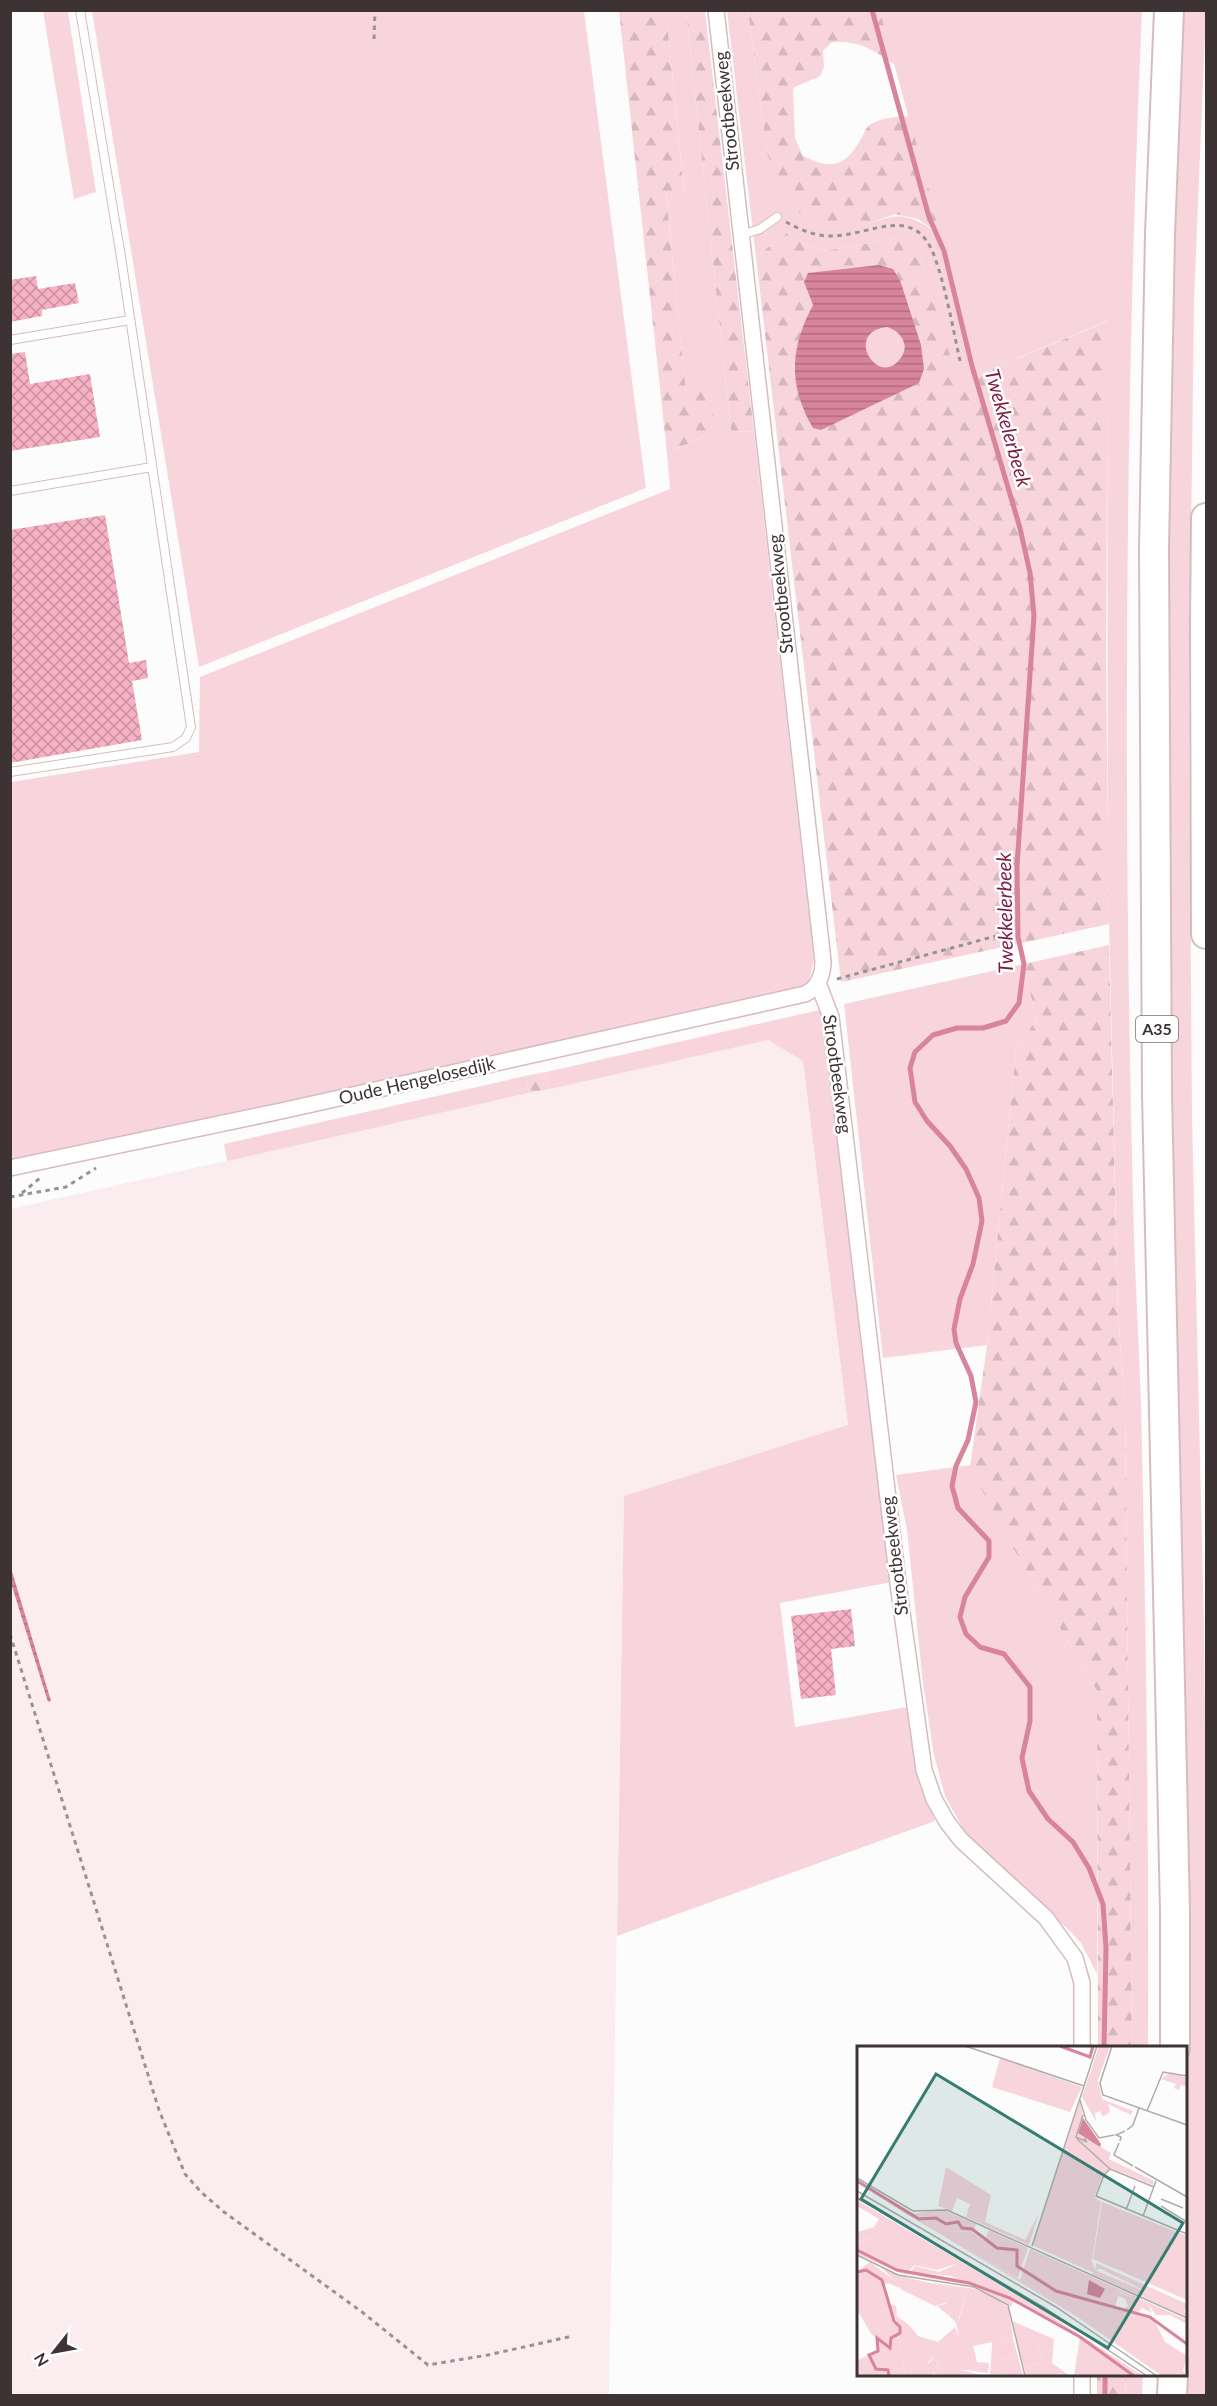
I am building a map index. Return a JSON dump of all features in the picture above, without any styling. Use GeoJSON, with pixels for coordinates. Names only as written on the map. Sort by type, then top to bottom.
{"type":"FeatureCollection","features":[{"type":"Feature","properties":{"kind":"highway","name":"A35"},"geometry":{"type":"LineString","coordinates":[[1169,10],[1160,234],[1154,549],[1157,1106],[1174,1899],[1174,2046]]}},
{"type":"Feature","properties":{"kind":"highway"},"geometry":{"type":"LineString","coordinates":[[1206,518],[1206,934]]}},
{"type":"Feature","properties":{"kind":"highway"},"geometry":{"type":"LineString","coordinates":[[1172,2396],[1173,2376]]}},
{"type":"Feature","properties":{"kind":"street","name":"Strootbeekweg"},"geometry":{"type":"LineString","coordinates":[[716,10],[823,961],[823,970],[818,983],[831,1017],[899,1591],[924,1770],[934,1799],[946,1822],[961,1840],[1046,1918],[1075,1958],[1082,1983],[1082,2046]]}},
{"type":"Feature","properties":{"kind":"street","name":"Oude Hengelosedijk"},"geometry":{"type":"LineString","coordinates":[[10,1168],[794,997],[810,992],[818,983]]}},
{"type":"Feature","properties":{"kind":"street"},"geometry":{"type":"LineString","coordinates":[[1082,2376],[1082,2396]]}},
{"type":"Feature","properties":{"kind":"lane"},"geometry":{"type":"LineString","coordinates":[[10,772],[173,747],[186,738],[191,727],[130,320],[80,10]]}},
{"type":"Feature","properties":{"kind":"lane"},"geometry":{"type":"LineString","coordinates":[[741,235],[760,230],[777,216]]}},
{"type":"Feature","properties":{"kind":"lane"},"geometry":{"type":"LineString","coordinates":[[10,340],[130,320]]}},
{"type":"Feature","properties":{"kind":"lane"},"geometry":{"type":"LineString","coordinates":[[10,491],[152,467]]}},
{"type":"Feature","properties":{"kind":"path"},"geometry":{"type":"LineString","coordinates":[[374,39],[375,10]]}},
{"type":"Feature","properties":{"kind":"path"},"geometry":{"type":"LineString","coordinates":[[777,216],[804,231],[833,236],[893,225],[908,225],[922,235],[935,256],[961,365]]}},
{"type":"Feature","properties":{"kind":"path"},"geometry":{"type":"LineString","coordinates":[[818,983],[996,936]]}},
{"type":"Feature","properties":{"kind":"path"},"geometry":{"type":"LineString","coordinates":[[10,1197],[74,1184],[103,1162],[119,1146]]}},
{"type":"Feature","properties":{"kind":"path"},"geometry":{"type":"LineString","coordinates":[[10,1634],[159,2110],[185,2174],[224,2212],[319,2279],[428,2365],[488,2355],[573,2336]]}},
{"type":"Feature","properties":{"kind":"shaded area"},"geometry":{"type":"Polygon","coordinates":[[[879,265],[893,269],[900,280],[921,345],[924,369],[919,383],[821,430],[813,428],[799,397],[796,382],[796,351],[805,321],[813,305],[804,282],[808,273],[879,265]],[[887,327],[874,331],[867,338],[866,347],[869,356],[882,367],[891,366],[900,359],[905,349],[900,335],[887,327]]]}},
{"type":"Feature","properties":{"kind":"shaded area"},"geometry":{"type":"Polygon","coordinates":[[[768,1040],[803,1061],[848,1426],[624,1496],[609,2395],[11,2395],[10,1209],[768,1040]]]}},
{"type":"Feature","properties":{"kind":"shaded area"},"geometry":{"type":"Polygon","coordinates":[[[10,1568],[51,1701],[48,1702],[11,1583],[10,1568]]]}},
{"type":"Feature","properties":{"kind":"green space"},"geometry":{"type":"Polygon","coordinates":[[[1206,10],[1194,301],[1189,706],[1192,1116],[1204,1629],[1206,2395],[1179,2396],[1187,2376],[1187,2046],[1167,1142],[1167,486],[1180,11],[1206,10]]]}},
{"type":"Feature","properties":{"kind":"green space"},"geometry":{"type":"Polygon","coordinates":[[[43,11],[68,11],[96,192],[74,199],[43,11]]]}},
{"type":"Feature","properties":{"kind":"green space"},"geometry":{"type":"Polygon","coordinates":[[[92,11],[584,11],[646,488],[199,667],[92,11]]]}},
{"type":"Feature","properties":{"kind":"green space"},"geometry":{"type":"Polygon","coordinates":[[[619,11],[666,11],[684,193],[666,194],[686,393],[709,390],[716,431],[667,453],[619,11]]]}},
{"type":"Feature","properties":{"kind":"green space"},"geometry":{"type":"Polygon","coordinates":[[[666,11],[686,11],[731,431],[754,432],[814,959],[809,981],[800,989],[11,1164],[11,782],[199,752],[200,677],[670,489],[667,453],[716,431],[686,394],[666,193],[684,192],[666,11]]]}},
{"type":"Feature","properties":{"kind":"green space"},"geometry":{"type":"Polygon","coordinates":[[[686,11],[705,11],[754,432],[731,431],[686,11]]]}},
{"type":"Feature","properties":{"kind":"green space"},"geometry":{"type":"Polygon","coordinates":[[[727,11],[748,11],[767,153],[856,228],[900,216],[917,221],[940,235],[880,11],[1142,11],[1132,317],[1127,778],[1130,1086],[1141,1403],[1148,1805],[1148,2046],[1132,2046],[1125,1405],[1118,1314],[1108,876],[1107,321],[977,375],[954,373],[920,256],[896,238],[825,251],[807,246],[788,232],[756,257],[727,11]]]}},
{"type":"Feature","properties":{"kind":"green space"},"geometry":{"type":"Polygon","coordinates":[[[748,11],[880,11],[895,65],[866,47],[832,42],[823,51],[824,67],[820,76],[793,88],[795,138],[803,156],[822,163],[837,163],[849,155],[871,124],[894,117],[909,116],[941,235],[918,219],[895,214],[856,228],[826,225],[800,214],[781,189],[767,153],[748,11]]]}},
{"type":"Feature","properties":{"kind":"green space"},"geometry":{"type":"Polygon","coordinates":[[[788,232],[807,246],[825,251],[896,238],[911,241],[920,256],[955,373],[977,375],[1108,321],[1106,658],[1109,924],[841,982],[756,257],[788,232]],[[900,280],[804,282],[813,305],[802,331],[797,358],[798,385],[804,412],[919,383],[900,280]]]}},
{"type":"Feature","properties":{"kind":"green space"},"geometry":{"type":"Polygon","coordinates":[[[885,327],[899,333],[905,347],[899,361],[885,367],[871,361],[865,347],[871,333],[885,327]]]}},
{"type":"Feature","properties":{"kind":"green space"},"geometry":{"type":"Polygon","coordinates":[[[1109,945],[1118,1314],[1125,1405],[1132,2046],[1098,2046],[1097,1691],[1012,1546],[970,1467],[987,1345],[1016,1051],[1036,1019],[1024,964],[1109,945]]]}},
{"type":"Feature","properties":{"kind":"green space"},"geometry":{"type":"Polygon","coordinates":[[[1024,964],[1036,1019],[1016,1051],[987,1345],[883,1358],[844,1004],[1024,964]]]}},
{"type":"Feature","properties":{"kind":"green space"},"geometry":{"type":"Polygon","coordinates":[[[824,1009],[867,1395],[892,1582],[780,1603],[795,1727],[907,1707],[920,1783],[935,1821],[617,1936],[624,1496],[848,1425],[803,1061],[768,1040],[550,1089],[546,1072],[824,1009]]]}},
{"type":"Feature","properties":{"kind":"green space"},"geometry":{"type":"Polygon","coordinates":[[[546,1072],[550,1089],[529,1093],[525,1076],[546,1072]]]}},
{"type":"Feature","properties":{"kind":"green space"},"geometry":{"type":"Polygon","coordinates":[[[525,1076],[529,1093],[227,1161],[224,1144],[525,1076]]]}},
{"type":"Feature","properties":{"kind":"green space"},"geometry":{"type":"Polygon","coordinates":[[[970,1465],[1012,1546],[1097,1691],[1097,1974],[1081,1943],[1072,1933],[987,1857],[967,1836],[945,1796],[934,1755],[923,1683],[907,1530],[896,1475],[970,1465]]]}},
{"type":"Feature","properties":{"kind":"green space"},"geometry":{"type":"Polygon","coordinates":[[[1097,2376],[1126,2376],[1125,2395],[1097,2395],[1097,2376]]]}},
{"type":"Feature","properties":{"kind":"green space"},"geometry":{"type":"Polygon","coordinates":[[[1126,2376],[1143,2376],[1142,2395],[1125,2395],[1126,2376]]]}},
{"type":"Feature","properties":{"kind":"building"},"geometry":{"type":"Polygon","coordinates":[[[36,276],[38,289],[75,283],[79,303],[42,310],[42,316],[10,322],[10,280],[36,276]]]}},
{"type":"Feature","properties":{"kind":"building"},"geometry":{"type":"Polygon","coordinates":[[[25,352],[30,384],[90,374],[100,437],[10,451],[10,354],[25,352]]]}},
{"type":"Feature","properties":{"kind":"building"},"geometry":{"type":"Polygon","coordinates":[[[105,515],[129,663],[146,660],[148,678],[132,681],[142,740],[10,763],[10,530],[105,515]]]}},
{"type":"Feature","properties":{"kind":"building"},"geometry":{"type":"Polygon","coordinates":[[[851,1609],[855,1646],[831,1649],[836,1695],[801,1699],[791,1616],[851,1609]]]}},
{"type":"Feature","properties":{"kind":"waterway","name":"Twekkelerbeek"},"geometry":{"type":"LineString","coordinates":[[872,10],[929,217],[944,251],[972,366],[1020,528],[1030,573],[1034,616],[1017,866],[1018,937],[1024,964],[1019,1003],[1006,1021],[983,1028],[957,1028],[933,1035],[915,1052],[910,1068],[915,1102],[927,1121],[950,1146],[966,1169],[979,1198],[982,1221],[973,1264],[960,1299],[954,1329],[956,1343],[971,1376],[976,1402],[968,1440],[956,1466],[952,1486],[958,1508],[989,1541],[989,1557],[965,1597],[960,1617],[966,1634],[980,1647],[1004,1654],[1030,1687],[1030,1721],[1022,1758],[1029,1791],[1048,1819],[1073,1842],[1089,1868],[1103,1904],[1106,1948],[1104,2046]]}},
{"type":"Feature","properties":{"kind":"waterway"},"geometry":{"type":"LineString","coordinates":[[1105,2376],[1105,2396]]}}]}
